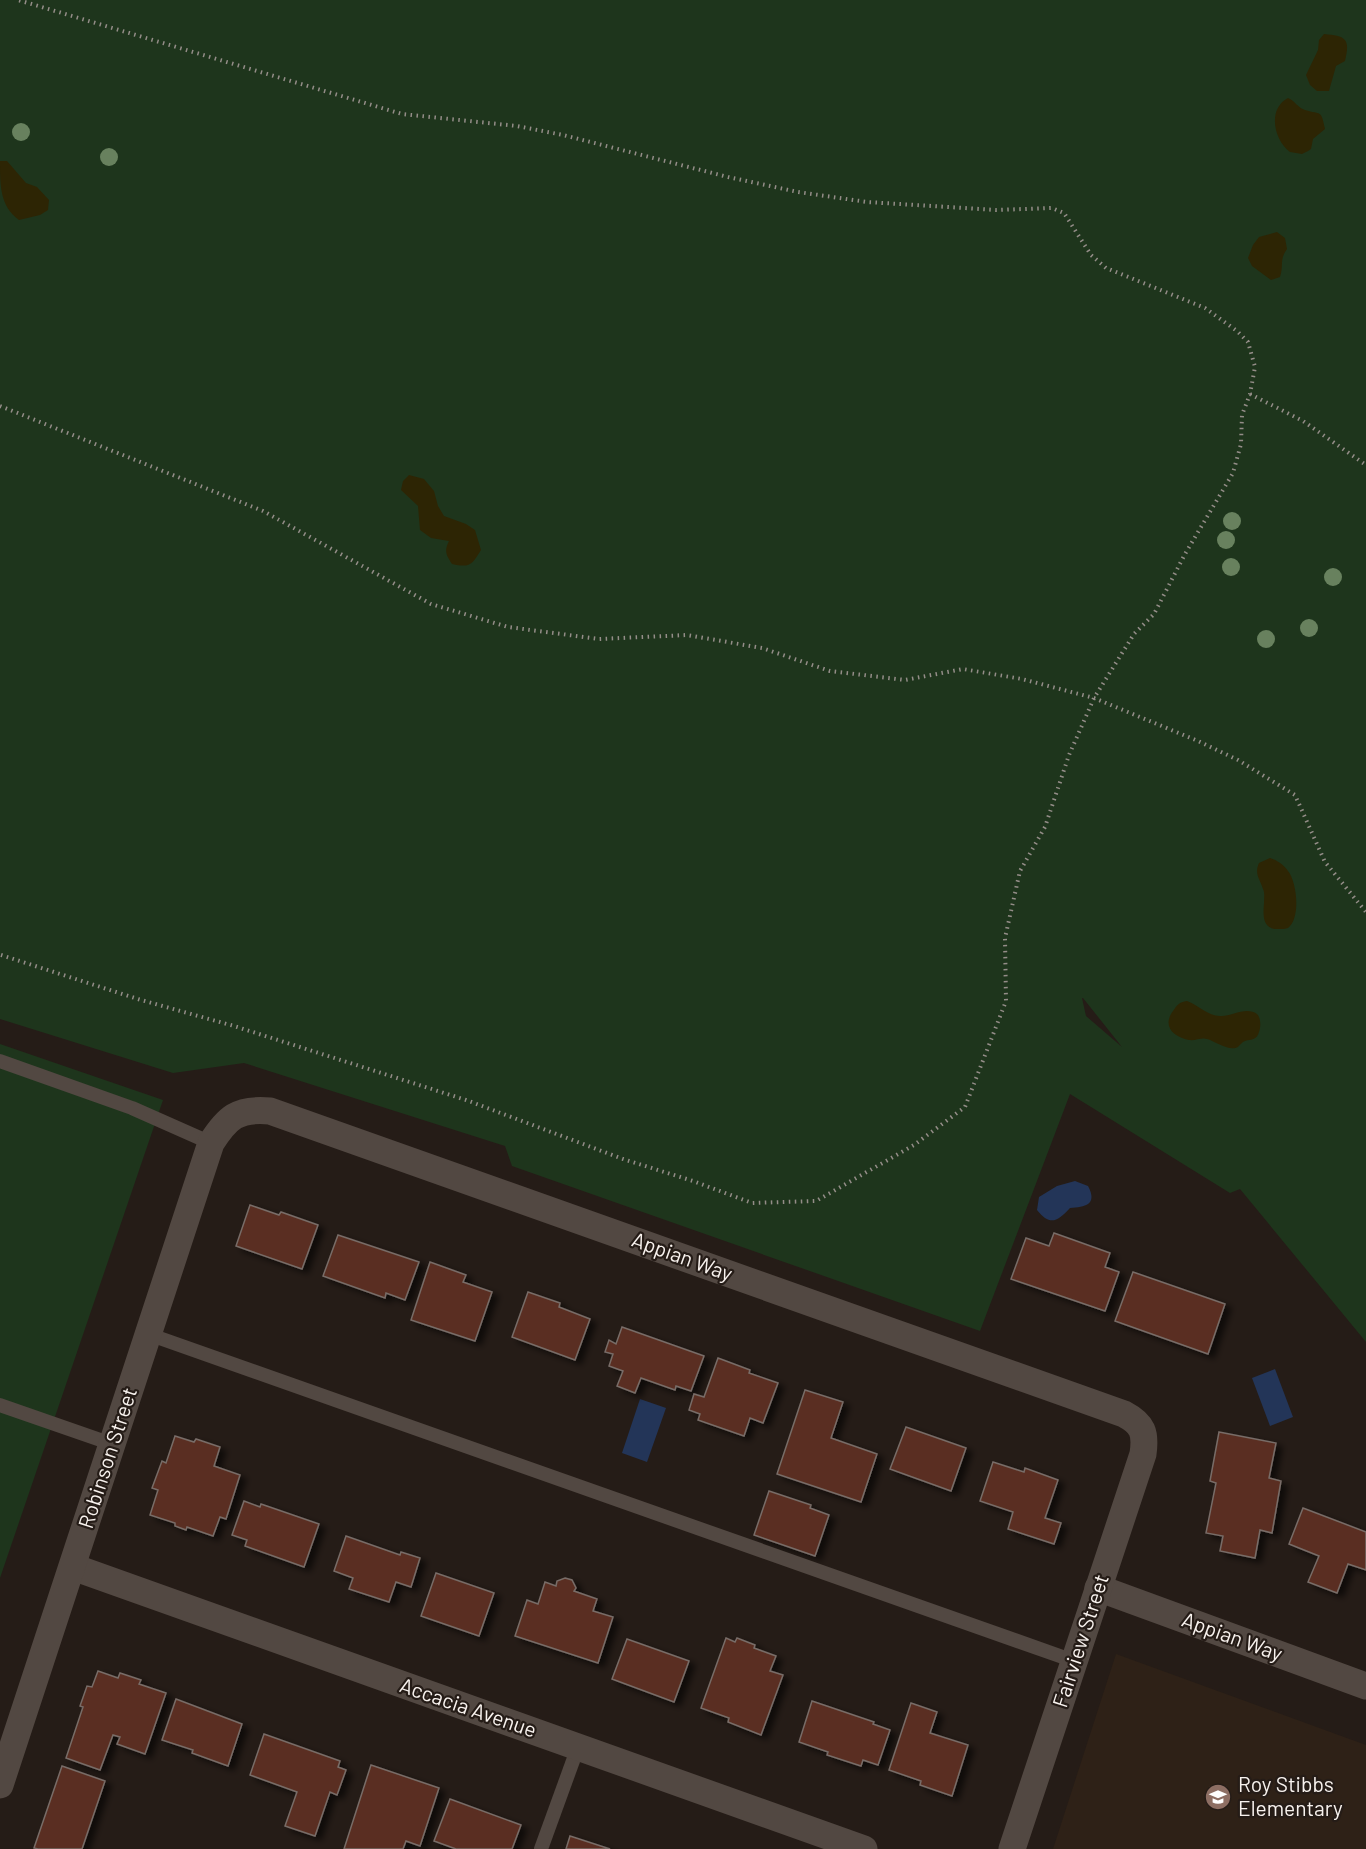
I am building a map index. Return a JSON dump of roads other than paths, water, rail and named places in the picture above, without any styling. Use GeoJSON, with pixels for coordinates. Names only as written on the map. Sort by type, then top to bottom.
{"type":"FeatureCollection","features":[{"type":"Feature","properties":{"kind":"street","name":"Appian Way"},"geometry":{"type":"LineString","coordinates":[[214,1138],[225,1122],[235,1116],[252,1110],[270,1111],[1124,1414],[1139,1424],[1143,1433]]}},
{"type":"Feature","properties":{"kind":"street","name":"Robinson Street"},"geometry":{"type":"LineString","coordinates":[[0,1785],[214,1138]]}},
{"type":"Feature","properties":{"kind":"street","name":"Fairview Street"},"geometry":{"type":"LineString","coordinates":[[1012,1849],[1143,1454],[1143,1433]]}},
{"type":"Feature","properties":{"kind":"street","name":"Accacia Avenue"},"geometry":{"type":"LineString","coordinates":[[73,1568],[864,1849]]}},
{"type":"Feature","properties":{"kind":"street","name":"Appian Way"},"geometry":{"type":"LineString","coordinates":[[1098,1588],[1366,1686]]}},
{"type":"Feature","properties":{"kind":"lane"},"geometry":{"type":"LineString","coordinates":[[0,1061],[214,1138]]}},
{"type":"Feature","properties":{"kind":"lane"},"geometry":{"type":"LineString","coordinates":[[148,1334],[1074,1661]]}},
{"type":"Feature","properties":{"kind":"lane"},"geometry":{"type":"LineString","coordinates":[[0,1405],[112,1444]]}},
{"type":"Feature","properties":{"kind":"lane"},"geometry":{"type":"LineString","coordinates":[[541,1849],[578,1747]]}},
{"type":"Feature","properties":{"kind":"water"},"geometry":{"type":"Polygon","coordinates":[[[1075,1181],[1088,1186],[1092,1197],[1088,1204],[1070,1208],[1054,1220],[1046,1218],[1037,1210],[1039,1197],[1057,1186],[1075,1181]]]}},
{"type":"Feature","properties":{"kind":"water"},"geometry":{"type":"Polygon","coordinates":[[[1275,1369],[1293,1417],[1270,1426],[1252,1378],[1275,1369]]]}},
{"type":"Feature","properties":{"kind":"water"},"geometry":{"type":"Polygon","coordinates":[[[640,1399],[666,1408],[647,1462],[622,1453],[640,1399]]]}},
{"type":"Feature","properties":{"kind":"place","name":"Roy Stibbs Elementary"},"geometry":{"type":"Point","coordinates":[1218,1797]}}]}
